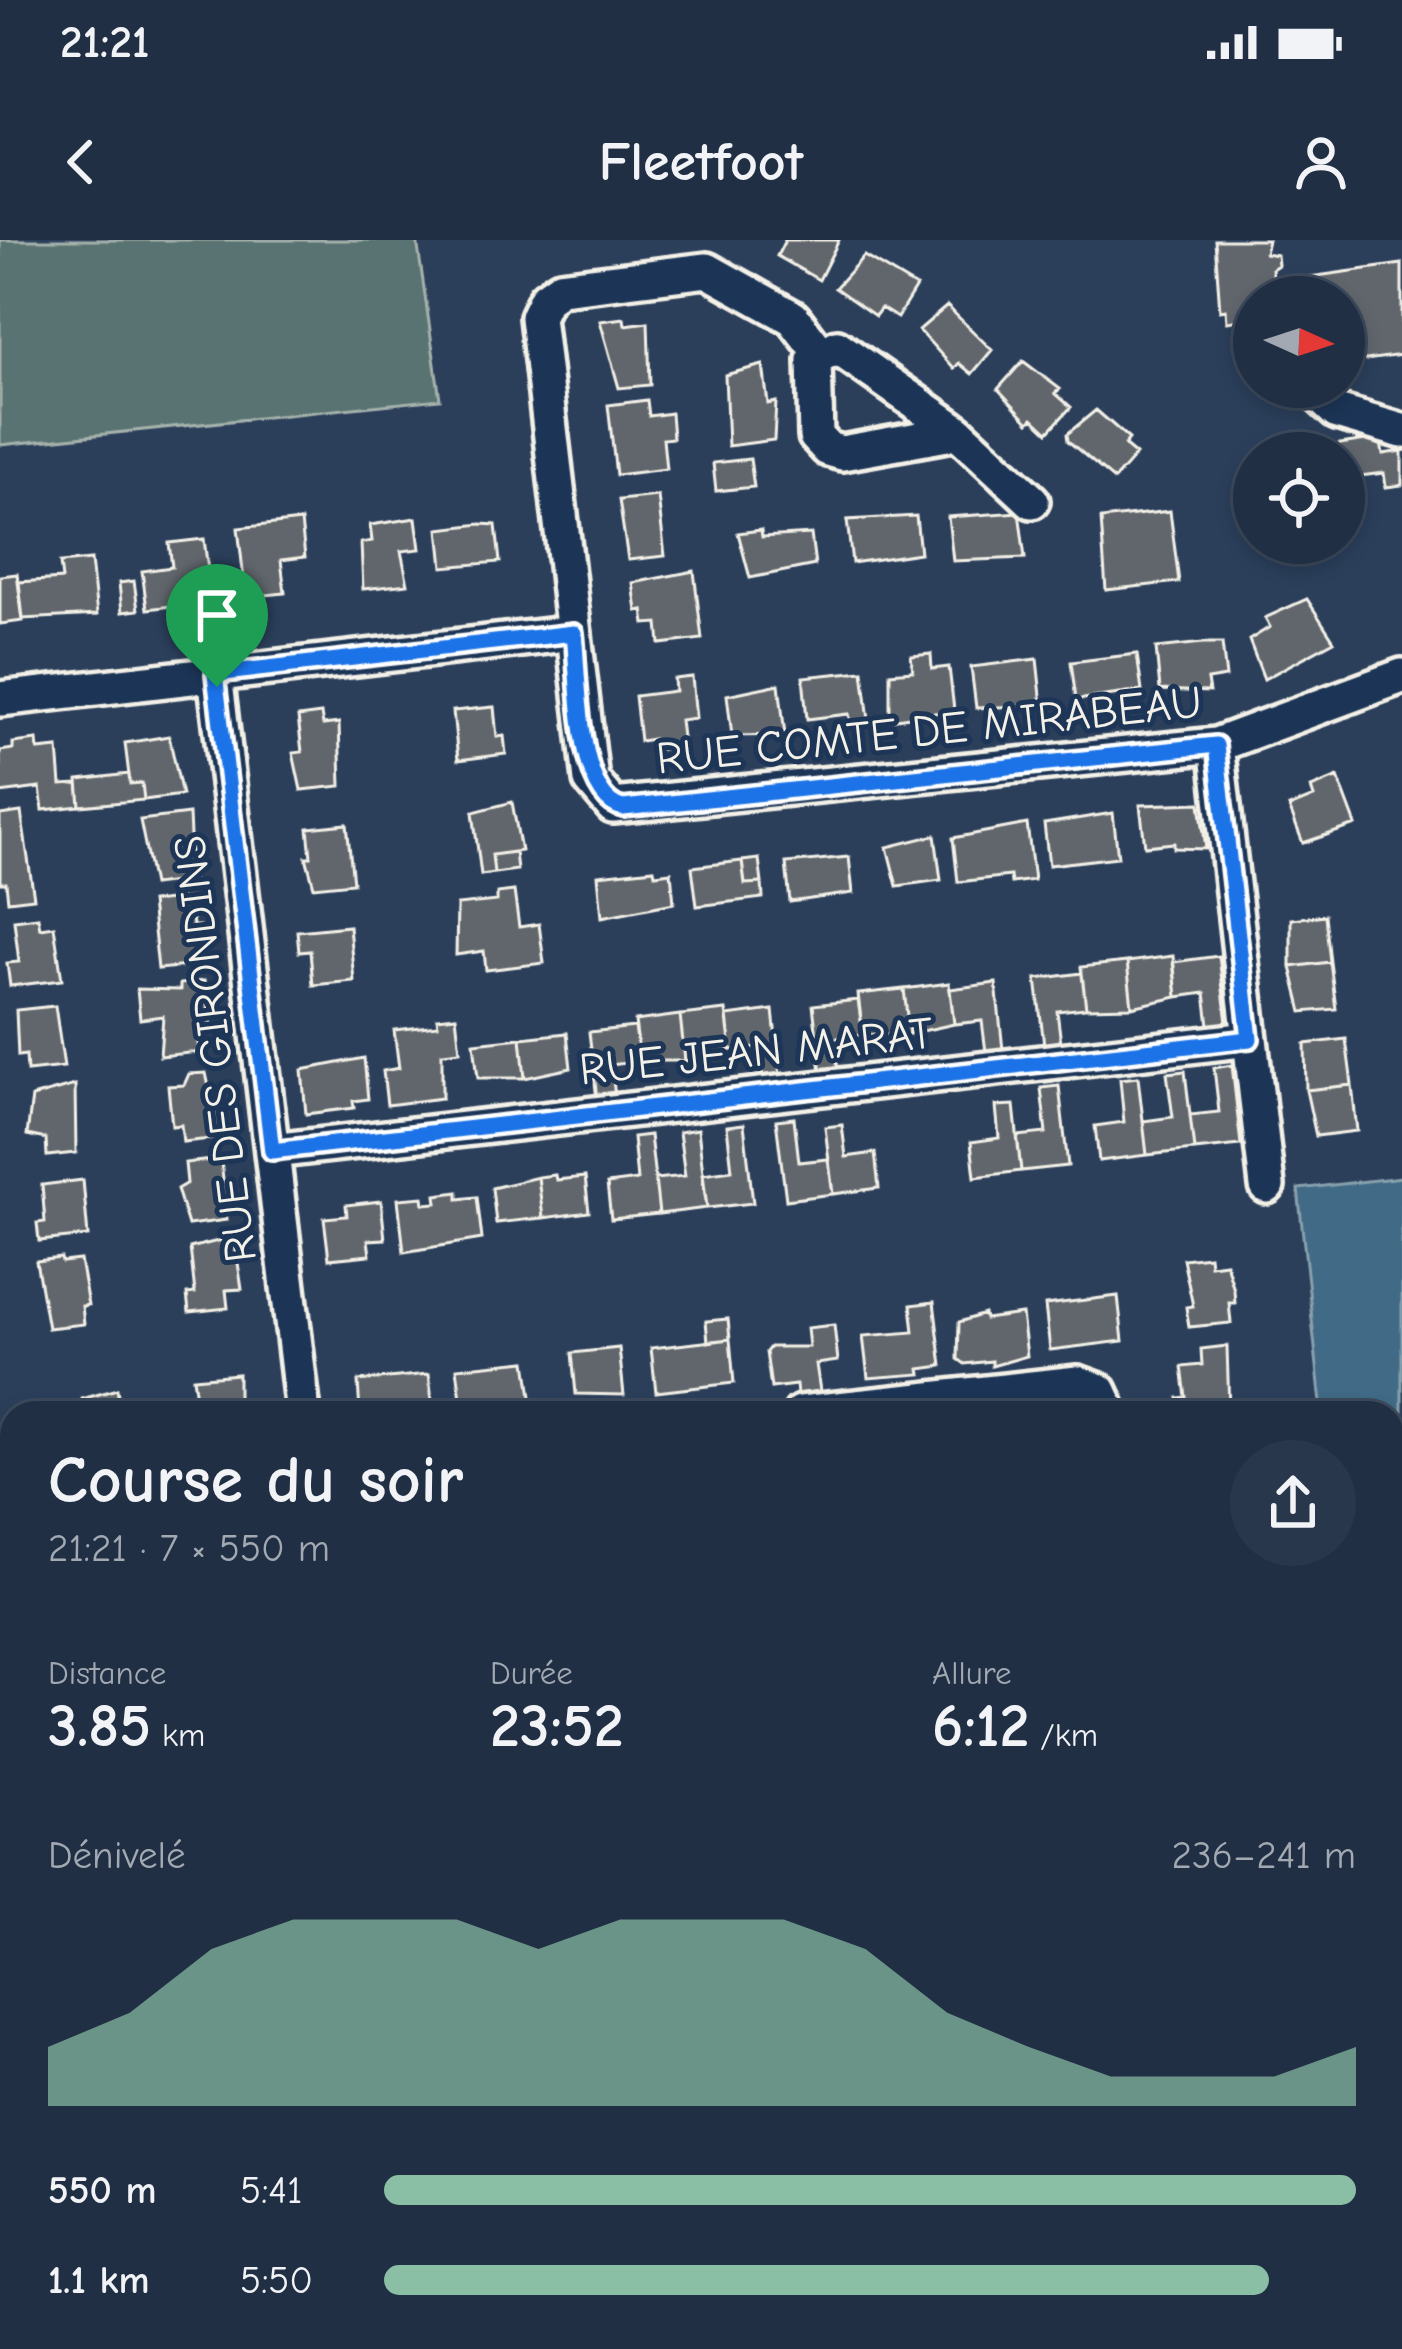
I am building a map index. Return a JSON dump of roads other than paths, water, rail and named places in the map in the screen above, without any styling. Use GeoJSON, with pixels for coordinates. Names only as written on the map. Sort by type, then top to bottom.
{"type":"FeatureCollection","features":[{"type":"Feature","properties":{"kind":"street"},"geometry":{"type":"LineString","coordinates":[[0,699],[574,633],[538,317],[545,298],[560,288],[707,270],[793,319],[820,353]]}},
{"type":"Feature","properties":{"kind":"street"},"geometry":{"type":"LineString","coordinates":[[958,432],[842,453],[828,449],[816,436],[811,369],[820,353],[837,347],[958,432],[1032,501]]}},
{"type":"Feature","properties":{"kind":"street"},"geometry":{"type":"LineString","coordinates":[[1333,408],[1402,431]]}},
{"type":"Feature","properties":{"kind":"street","name":"RUE COMTE DE MIRABEAU"},"geometry":{"type":"LineString","coordinates":[[574,633],[591,780],[604,801],[623,808],[1216,745],[1402,676]]}},
{"type":"Feature","properties":{"kind":"street","name":"RUE DES GIRONDINS"},"geometry":{"type":"LineString","coordinates":[[215,674],[302,1401]]}},
{"type":"Feature","properties":{"kind":"street"},"geometry":{"type":"LineString","coordinates":[[1216,745],[1267,1186]]}},
{"type":"Feature","properties":{"kind":"street","name":"RUE JEAN MARAT"},"geometry":{"type":"LineString","coordinates":[[272,1151],[1250,1039]]}},
{"type":"Feature","properties":{"kind":"street"},"geometry":{"type":"LineString","coordinates":[[912,1401],[1078,1383],[1100,1391],[1105,1401]]}},
{"type":"Feature","properties":{"kind":"water"},"geometry":{"type":"Polygon","coordinates":[[[1402,1177],[1402,1401],[1321,1401],[1298,1189],[1402,1177]]]}}]}
